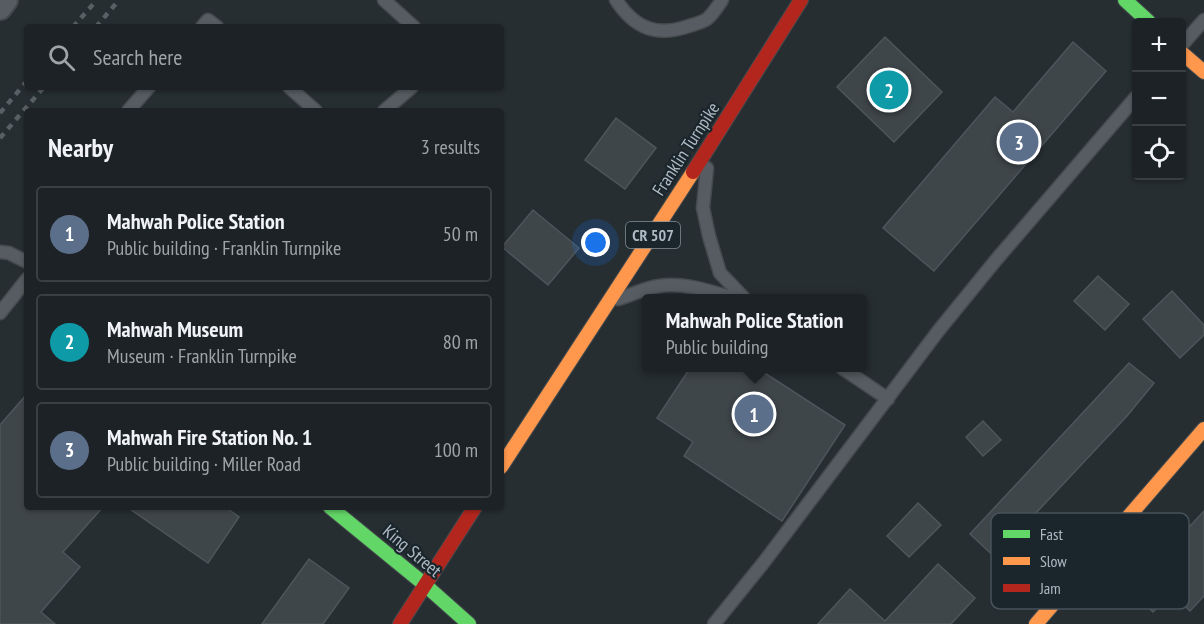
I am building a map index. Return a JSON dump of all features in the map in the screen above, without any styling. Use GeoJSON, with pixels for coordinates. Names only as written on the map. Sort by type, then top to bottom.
{"type":"FeatureCollection","features":[{"type":"Feature","properties":{"kind":"main road","name":"Franklin Turnpike"},"geometry":{"type":"LineString","coordinates":[[504,462],[709,148],[801,0]]}},
{"type":"Feature","properties":{"kind":"main road"},"geometry":{"type":"LineString","coordinates":[[1125,0],[1145,18]]}},
{"type":"Feature","properties":{"kind":"main road"},"geometry":{"type":"LineString","coordinates":[[1186,56],[1204,72]]}},
{"type":"Feature","properties":{"kind":"main road"},"geometry":{"type":"LineString","coordinates":[[1132,513],[1204,429]]}},
{"type":"Feature","properties":{"kind":"main road","name":"King Street"},"geometry":{"type":"LineString","coordinates":[[334,510],[469,624]]}},
{"type":"Feature","properties":{"kind":"main road"},"geometry":{"type":"LineString","coordinates":[[400,624],[473,510]]}},
{"type":"Feature","properties":{"kind":"main road"},"geometry":{"type":"LineString","coordinates":[[1036,624],[1049,609]]}},
{"type":"Feature","properties":{"kind":"street"},"geometry":{"type":"LineString","coordinates":[[0,8],[6,0]]}},
{"type":"Feature","properties":{"kind":"lane"},"geometry":{"type":"LineString","coordinates":[[384,0],[411,24]]}},
{"type":"Feature","properties":{"kind":"lane"},"geometry":{"type":"LineString","coordinates":[[616,0],[635,22],[648,28],[670,32],[707,19],[722,0]]}},
{"type":"Feature","properties":{"kind":"lane"},"geometry":{"type":"LineString","coordinates":[[1186,40],[1204,20]]}},
{"type":"Feature","properties":{"kind":"lane"},"geometry":{"type":"LineString","coordinates":[[131,108],[146,90]]}},
{"type":"Feature","properties":{"kind":"lane"},"geometry":{"type":"LineString","coordinates":[[292,90],[313,108]]}},
{"type":"Feature","properties":{"kind":"lane"},"geometry":{"type":"LineString","coordinates":[[388,108],[408,90]]}},
{"type":"Feature","properties":{"kind":"lane"},"geometry":{"type":"LineString","coordinates":[[714,624],[764,562],[939,330],[996,260],[1132,103]]}},
{"type":"Feature","properties":{"kind":"lane"},"geometry":{"type":"LineString","coordinates":[[709,148],[703,208],[720,273],[740,294]]}},
{"type":"Feature","properties":{"kind":"lane"},"geometry":{"type":"LineString","coordinates":[[0,252],[9,253],[24,260]]}},
{"type":"Feature","properties":{"kind":"lane"},"geometry":{"type":"LineString","coordinates":[[0,313],[24,283]]}},
{"type":"Feature","properties":{"kind":"lane"},"geometry":{"type":"LineString","coordinates":[[609,302],[657,286],[676,285],[720,294]]}},
{"type":"Feature","properties":{"kind":"lane"},"geometry":{"type":"LineString","coordinates":[[848,372],[888,399]]}},
{"type":"Feature","properties":{"kind":"building"},"geometry":{"type":"Polygon","coordinates":[[[885,37],[942,92],[894,142],[837,87],[885,37]]]}},
{"type":"Feature","properties":{"kind":"building"},"geometry":{"type":"Polygon","coordinates":[[[1073,42],[1106,71],[934,271],[883,228],[995,97],[1013,112],[1073,42]]]}},
{"type":"Feature","properties":{"kind":"building"},"geometry":{"type":"Polygon","coordinates":[[[616,118],[656,148],[625,189],[585,160],[616,118]]]}},
{"type":"Feature","properties":{"kind":"building"},"geometry":{"type":"Polygon","coordinates":[[[533,210],[579,248],[548,285],[504,249],[504,245],[533,210]]]}},
{"type":"Feature","properties":{"kind":"building"},"geometry":{"type":"Polygon","coordinates":[[[1098,276],[1129,304],[1105,330],[1074,301],[1098,276]]]}},
{"type":"Feature","properties":{"kind":"building"},"geometry":{"type":"Polygon","coordinates":[[[1172,291],[1204,325],[1204,335],[1180,358],[1143,319],[1172,291]]]}},
{"type":"Feature","properties":{"kind":"building"},"geometry":{"type":"Polygon","coordinates":[[[1129,363],[1154,383],[1127,416],[1036,513],[991,513],[991,554],[970,534],[1129,363]]]}},
{"type":"Feature","properties":{"kind":"building"},"geometry":{"type":"Polygon","coordinates":[[[687,372],[763,372],[845,425],[782,521],[684,456],[693,442],[657,418],[687,372]]]}},
{"type":"Feature","properties":{"kind":"building"},"geometry":{"type":"Polygon","coordinates":[[[24,397],[24,510],[100,510],[63,552],[80,567],[41,612],[55,624],[0,624],[0,425],[24,397]]]}},
{"type":"Feature","properties":{"kind":"building"},"geometry":{"type":"Polygon","coordinates":[[[983,421],[1001,440],[983,456],[966,437],[983,421]]]}},
{"type":"Feature","properties":{"kind":"building"},"geometry":{"type":"Polygon","coordinates":[[[918,503],[941,525],[909,557],[887,536],[918,503]]]}},
{"type":"Feature","properties":{"kind":"building"},"geometry":{"type":"Polygon","coordinates":[[[131,510],[229,510],[239,517],[208,563],[131,510]]]}},
{"type":"Feature","properties":{"kind":"building"},"geometry":{"type":"Polygon","coordinates":[[[1204,511],[1204,596],[1190,611],[1188,609],[1189,527],[1204,511]]]}},
{"type":"Feature","properties":{"kind":"building"},"geometry":{"type":"Polygon","coordinates":[[[309,559],[349,588],[323,624],[262,624],[309,559]]]}},
{"type":"Feature","properties":{"kind":"building"},"geometry":{"type":"Polygon","coordinates":[[[938,564],[975,598],[951,624],[818,624],[850,589],[885,621],[938,564]]]}},
{"type":"Feature","properties":{"kind":"railway"},"geometry":{"type":"LineString","coordinates":[[76,24],[97,0]]}},
{"type":"Feature","properties":{"kind":"railway"},"geometry":{"type":"LineString","coordinates":[[99,24],[119,0]]}},
{"type":"Feature","properties":{"kind":"railway"},"geometry":{"type":"LineString","coordinates":[[0,113],[24,85]]}},
{"type":"Feature","properties":{"kind":"railway"},"geometry":{"type":"LineString","coordinates":[[26,108],[41,90]]}},
{"type":"Feature","properties":{"kind":"railway"},"geometry":{"type":"LineString","coordinates":[[0,138],[24,110]]}},
{"type":"Feature","properties":{"kind":"traffic: fast"},"geometry":{"type":"LineString","coordinates":[[1125,0],[1145,18]]}},
{"type":"Feature","properties":{"kind":"traffic: fast"},"geometry":{"type":"LineString","coordinates":[[334,510],[469,624]]}},
{"type":"Feature","properties":{"kind":"traffic: slow"},"geometry":{"type":"LineString","coordinates":[[1186,56],[1204,72]]}},
{"type":"Feature","properties":{"kind":"traffic: slow"},"geometry":{"type":"LineString","coordinates":[[504,462],[693,172]]}},
{"type":"Feature","properties":{"kind":"traffic: slow"},"geometry":{"type":"LineString","coordinates":[[1132,513],[1204,429]]}},
{"type":"Feature","properties":{"kind":"traffic: slow"},"geometry":{"type":"LineString","coordinates":[[1036,624],[1049,609]]}},
{"type":"Feature","properties":{"kind":"traffic: jam"},"geometry":{"type":"LineString","coordinates":[[693,172],[801,0]]}},
{"type":"Feature","properties":{"kind":"traffic: jam"},"geometry":{"type":"LineString","coordinates":[[400,624],[473,510]]}},
{"type":"Feature","properties":{"kind":"place","name":"Mahwah Museum"},"geometry":{"type":"Point","coordinates":[889,90]}},
{"type":"Feature","properties":{"kind":"place","name":"Mahwah Fire Station No. 1"},"geometry":{"type":"Point","coordinates":[1019,142]}},
{"type":"Feature","properties":{"kind":"place","name":"Mahwah Police Station"},"geometry":{"type":"Point","coordinates":[754,414]}}]}
